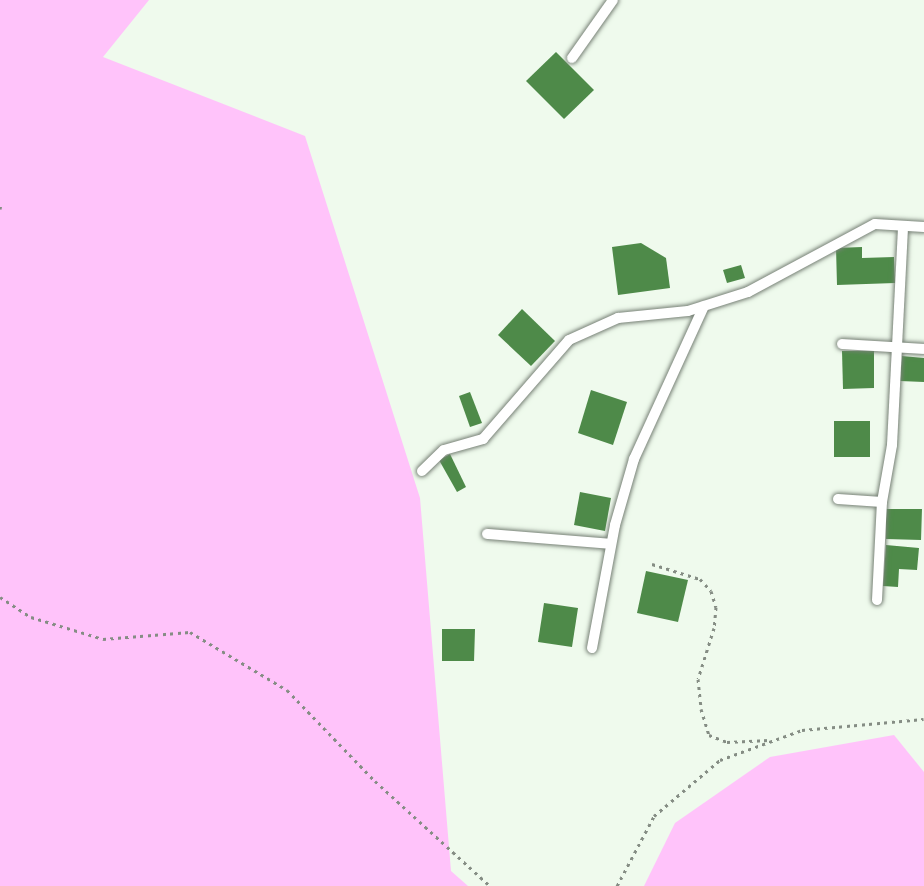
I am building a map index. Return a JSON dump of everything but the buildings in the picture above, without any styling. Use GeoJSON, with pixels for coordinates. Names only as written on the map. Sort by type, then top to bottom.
{"type":"FeatureCollection","features":[{"type":"Feature","properties":{"kind":"lane"},"geometry":{"type":"LineString","coordinates":[[572,58],[613,0]]}},
{"type":"Feature","properties":{"kind":"lane"},"geometry":{"type":"LineString","coordinates":[[422,471],[444,450],[483,439],[569,340],[618,318],[704,306],[748,292],[874,224],[924,227]]}},
{"type":"Feature","properties":{"kind":"lane"},"geometry":{"type":"LineString","coordinates":[[876,600],[882,502],[892,445],[903,226]]}},
{"type":"Feature","properties":{"kind":"lane"},"geometry":{"type":"LineString","coordinates":[[592,648],[611,544],[634,459],[704,306]]}},
{"type":"Feature","properties":{"kind":"lane"},"geometry":{"type":"LineString","coordinates":[[842,344],[924,350]]}},
{"type":"Feature","properties":{"kind":"lane"},"geometry":{"type":"LineString","coordinates":[[838,500],[882,502]]}},
{"type":"Feature","properties":{"kind":"lane"},"geometry":{"type":"LineString","coordinates":[[488,534],[611,544]]}},
{"type":"Feature","properties":{"kind":"path"},"geometry":{"type":"LineString","coordinates":[[0,209],[1,204]]}},
{"type":"Feature","properties":{"kind":"path"},"geometry":{"type":"LineString","coordinates":[[652,564],[700,579],[711,591],[716,607],[714,628],[698,680],[701,709],[709,735],[727,742],[775,740]]}},
{"type":"Feature","properties":{"kind":"path"},"geometry":{"type":"LineString","coordinates":[[0,597],[31,617],[103,639],[190,632],[287,690],[375,781],[490,886]]}},
{"type":"Feature","properties":{"kind":"path"},"geometry":{"type":"LineString","coordinates":[[617,886],[654,816],[720,760],[802,730],[924,719]]}},
{"type":"Feature","properties":{"kind":"shaded area"},"geometry":{"type":"Polygon","coordinates":[[[0,0],[149,0],[103,57],[305,136],[420,498],[451,871],[468,886],[0,886],[0,0]]]}},
{"type":"Feature","properties":{"kind":"shaded area"},"geometry":{"type":"Polygon","coordinates":[[[894,735],[924,772],[924,886],[644,886],[675,823],[770,757],[894,735]]]}}]}
